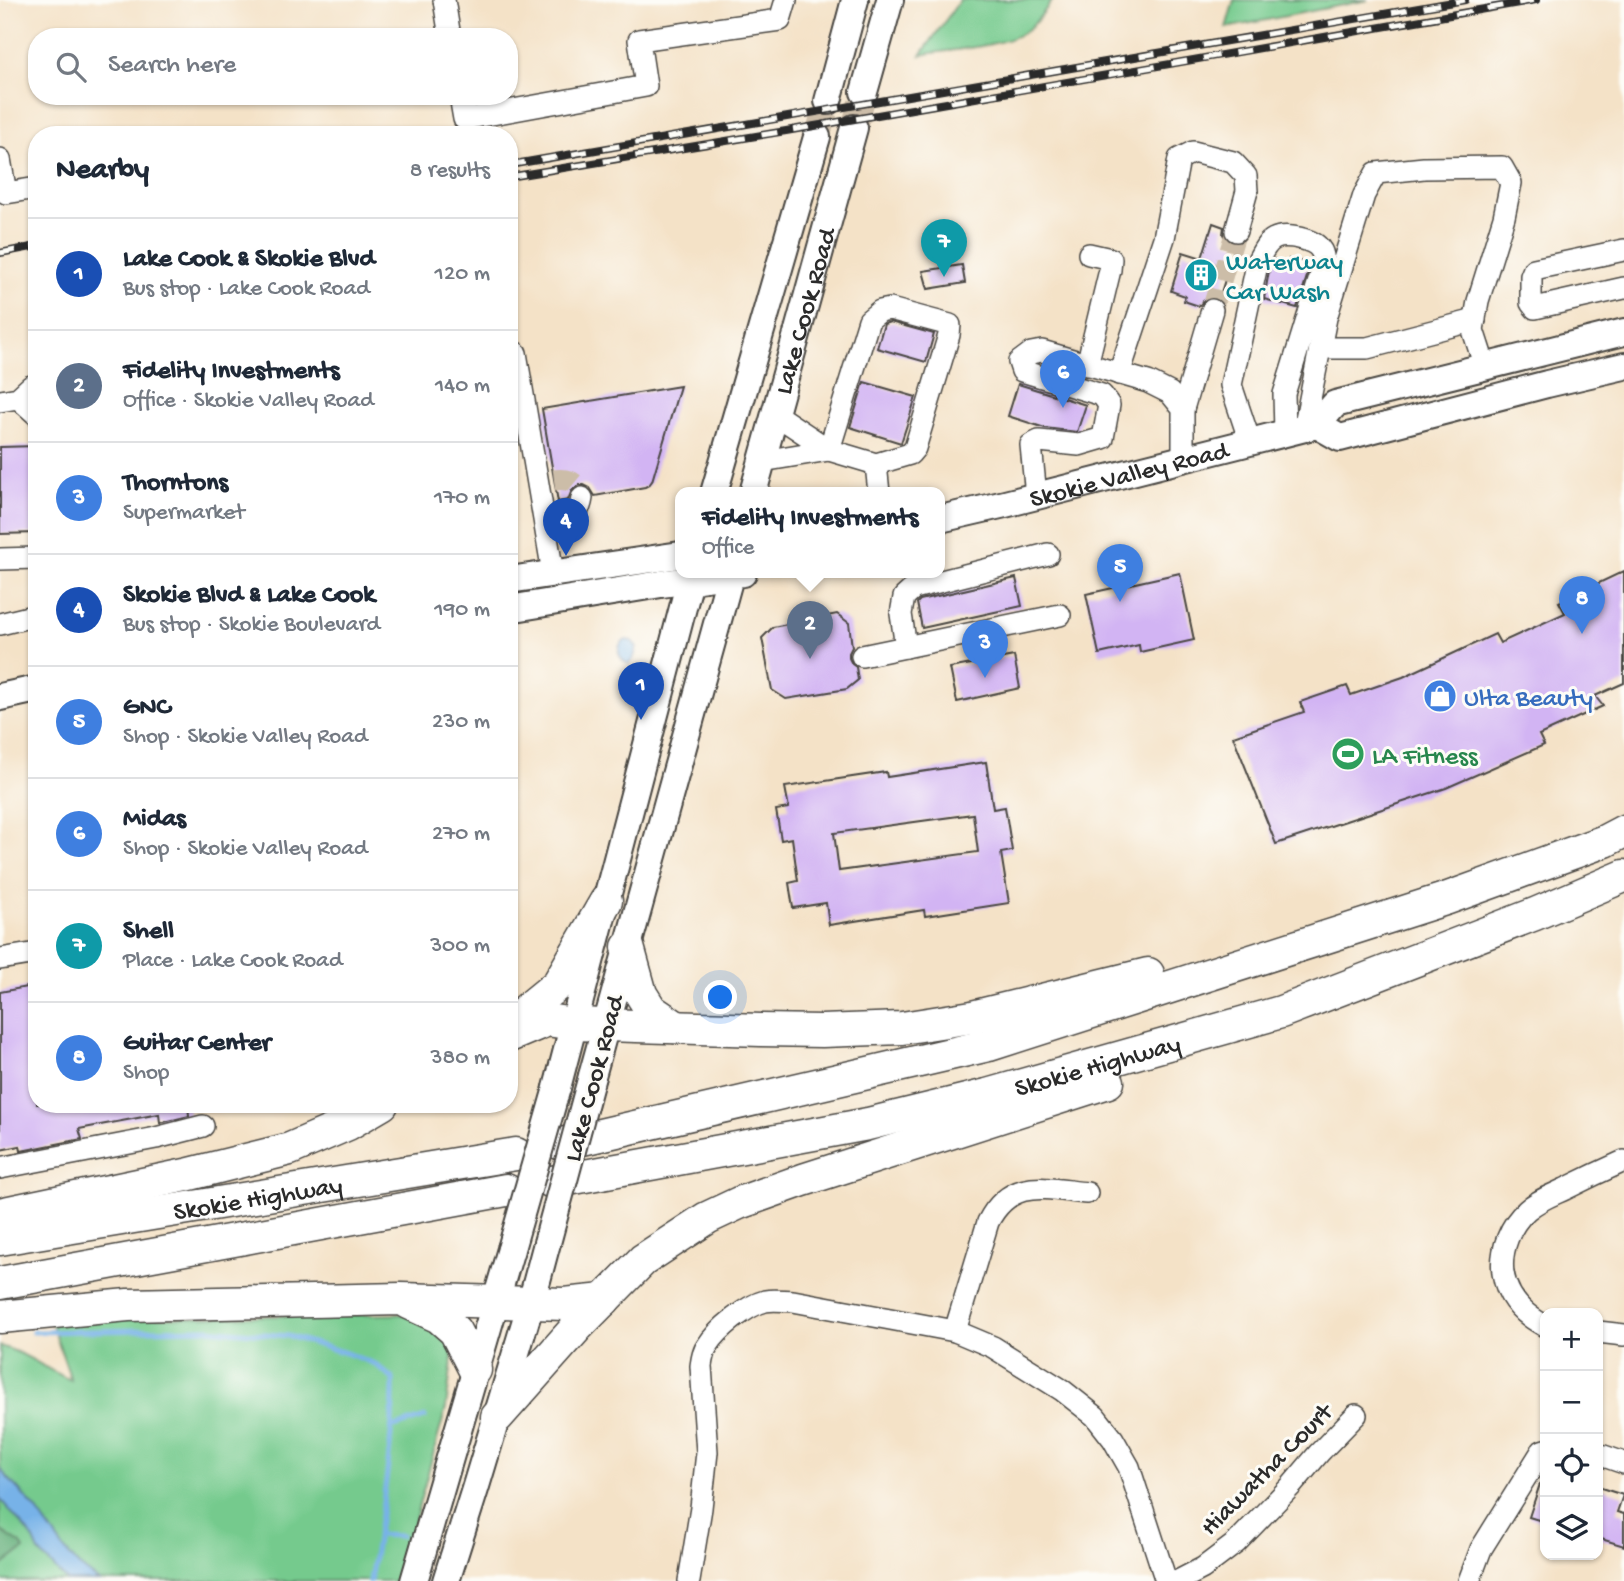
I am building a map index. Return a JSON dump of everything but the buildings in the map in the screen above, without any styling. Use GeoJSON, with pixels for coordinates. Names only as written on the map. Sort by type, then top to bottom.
{"type":"FeatureCollection","features":[{"type":"Feature","properties":{"kind":"highway","name":"Skokie Highway"},"geometry":{"type":"LineString","coordinates":[[561,1144],[989,1045],[1448,898],[1605,841],[1624,831]]}},
{"type":"Feature","properties":{"kind":"highway","name":"Skokie Highway"},"geometry":{"type":"LineString","coordinates":[[552,1182],[868,1124],[987,1095],[1281,1012],[1535,914],[1624,876]]}},
{"type":"Feature","properties":{"kind":"highway"},"geometry":{"type":"LineString","coordinates":[[518,1032],[547,1020],[574,1024],[784,1031],[902,1028],[972,1017],[1055,998],[1448,898]]}},
{"type":"Feature","properties":{"kind":"highway"},"geometry":{"type":"LineString","coordinates":[[518,1017],[558,984],[606,901]]}},
{"type":"Feature","properties":{"kind":"highway"},"geometry":{"type":"LineString","coordinates":[[628,947],[641,994],[651,1010],[676,1027]]}},
{"type":"Feature","properties":{"kind":"highway"},"geometry":{"type":"LineString","coordinates":[[497,1417],[577,1326],[643,1260],[707,1218],[739,1203],[816,1175],[1123,1077],[1201,1049],[1281,1012]]}},
{"type":"Feature","properties":{"kind":"highway"},"geometry":{"type":"LineString","coordinates":[[0,1214],[186,1175],[290,1149],[367,1113]]}},
{"type":"Feature","properties":{"kind":"highway","name":"Skokie Highway"},"geometry":{"type":"LineString","coordinates":[[0,1239],[516,1154]]}},
{"type":"Feature","properties":{"kind":"highway","name":"Skokie Highway"},"geometry":{"type":"LineString","coordinates":[[0,1283],[506,1190]]}},
{"type":"Feature","properties":{"kind":"highway"},"geometry":{"type":"LineString","coordinates":[[0,1317],[128,1305],[401,1299],[564,1304],[604,1300]]}},
{"type":"Feature","properties":{"kind":"highway"},"geometry":{"type":"LineString","coordinates":[[401,1299],[439,1317],[455,1331],[475,1370]]}},
{"type":"Feature","properties":{"kind":"main road"},"geometry":{"type":"LineString","coordinates":[[828,101],[855,0]]}},
{"type":"Feature","properties":{"kind":"main road"},"geometry":{"type":"LineString","coordinates":[[864,92],[890,0]]}},
{"type":"Feature","properties":{"kind":"main road","name":"Lake Cook Road"},"geometry":{"type":"LineString","coordinates":[[755,487],[854,128]]}},
{"type":"Feature","properties":{"kind":"main road","name":"Lake Cook Road"},"geometry":{"type":"LineString","coordinates":[[716,487],[817,137]]}},
{"type":"Feature","properties":{"kind":"main road","name":"Skokie Valley Road"},"geometry":{"type":"LineString","coordinates":[[945,518],[1302,429],[1335,404],[1624,332]]}},
{"type":"Feature","properties":{"kind":"main road"},"geometry":{"type":"LineString","coordinates":[[1302,429],[1339,438],[1624,366]]}},
{"type":"Feature","properties":{"kind":"main road"},"geometry":{"type":"LineString","coordinates":[[518,579],[675,556]]}},
{"type":"Feature","properties":{"kind":"main road"},"geometry":{"type":"LineString","coordinates":[[518,607],[685,578]]}},
{"type":"Feature","properties":{"kind":"main road","name":"Lake Cook Road"},"geometry":{"type":"LineString","coordinates":[[414,1581],[557,1088],[691,578]]}},
{"type":"Feature","properties":{"kind":"main road","name":"Lake Cook Road"},"geometry":{"type":"LineString","coordinates":[[446,1581],[531,1303],[606,1025],[734,578]]}},
{"type":"Feature","properties":{"kind":"main road"},"geometry":{"type":"LineString","coordinates":[[0,697],[28,691]]}},
{"type":"Feature","properties":{"kind":"street"},"geometry":{"type":"LineString","coordinates":[[444,0],[449,28]]}},
{"type":"Feature","properties":{"kind":"street"},"geometry":{"type":"LineString","coordinates":[[462,105],[464,119],[646,86],[639,40],[780,20],[786,0]]}},
{"type":"Feature","properties":{"kind":"street"},"geometry":{"type":"LineString","coordinates":[[1119,374],[1164,238],[1179,159],[1193,152],[1233,162],[1245,176],[1247,191],[1236,230]]}},
{"type":"Feature","properties":{"kind":"street"},"geometry":{"type":"LineString","coordinates":[[0,159],[6,193],[28,189]]}},
{"type":"Feature","properties":{"kind":"street"},"geometry":{"type":"LineString","coordinates":[[1302,429],[1326,318],[1364,195],[1376,173],[1424,167],[1502,167],[1511,183],[1504,217],[1478,301],[1473,330],[1485,367]]}},
{"type":"Feature","properties":{"kind":"street"},"geometry":{"type":"LineString","coordinates":[[1250,442],[1231,385],[1258,260],[1272,239],[1283,236],[1311,241],[1320,248],[1323,257],[1322,271],[1284,394],[1302,429]]}},
{"type":"Feature","properties":{"kind":"street"},"geometry":{"type":"LineString","coordinates":[[1624,250],[1534,269],[1531,276],[1531,303],[1535,308],[1624,288]]}},
{"type":"Feature","properties":{"kind":"street"},"geometry":{"type":"LineString","coordinates":[[1087,365],[1111,259],[1089,254]]}},
{"type":"Feature","properties":{"kind":"street"},"geometry":{"type":"LineString","coordinates":[[775,414],[829,450],[876,464],[910,454],[915,448],[950,325],[890,309],[880,311],[869,320],[829,450]]}},
{"type":"Feature","properties":{"kind":"street"},"geometry":{"type":"LineString","coordinates":[[1183,459],[1183,409],[1212,310]]}},
{"type":"Feature","properties":{"kind":"street"},"geometry":{"type":"LineString","coordinates":[[1320,348],[1367,348],[1475,320]]}},
{"type":"Feature","properties":{"kind":"street"},"geometry":{"type":"LineString","coordinates":[[1036,496],[1031,445],[1039,442],[1079,445],[1103,438],[1109,405],[1102,395],[1022,371],[1019,362],[1031,354],[1042,351],[1148,382],[1170,393],[1183,409]]}},
{"type":"Feature","properties":{"kind":"street"},"geometry":{"type":"LineString","coordinates":[[518,362],[546,481],[545,524],[553,573]]}},
{"type":"Feature","properties":{"kind":"street"},"geometry":{"type":"LineString","coordinates":[[28,388],[9,399],[28,410]]}},
{"type":"Feature","properties":{"kind":"street"},"geometry":{"type":"LineString","coordinates":[[762,461],[829,450]]}},
{"type":"Feature","properties":{"kind":"street"},"geometry":{"type":"LineString","coordinates":[[876,464],[878,487]]}},
{"type":"Feature","properties":{"kind":"street"},"geometry":{"type":"LineString","coordinates":[[545,524],[574,515],[581,508],[582,498]]}},
{"type":"Feature","properties":{"kind":"street"},"geometry":{"type":"LineString","coordinates":[[906,647],[901,614],[904,597],[914,588],[1048,554]]}},
{"type":"Feature","properties":{"kind":"street"},"geometry":{"type":"LineString","coordinates":[[0,559],[28,558]]}},
{"type":"Feature","properties":{"kind":"street"},"geometry":{"type":"LineString","coordinates":[[862,656],[1060,615]]}},
{"type":"Feature","properties":{"kind":"street"},"geometry":{"type":"LineString","coordinates":[[0,624],[28,617]]}},
{"type":"Feature","properties":{"kind":"street"},"geometry":{"type":"LineString","coordinates":[[0,959],[28,954]]}},
{"type":"Feature","properties":{"kind":"street"},"geometry":{"type":"LineString","coordinates":[[0,1168],[156,1138],[202,1126]]}},
{"type":"Feature","properties":{"kind":"street"},"geometry":{"type":"LineString","coordinates":[[1540,1323],[1524,1313],[1514,1301],[1504,1281],[1502,1264],[1507,1238],[1527,1210],[1544,1199],[1624,1161]]}},
{"type":"Feature","properties":{"kind":"street"},"geometry":{"type":"LineString","coordinates":[[955,1331],[988,1222],[1003,1200],[1012,1194],[1045,1188],[1087,1193]]}},
{"type":"Feature","properties":{"kind":"street"},"geometry":{"type":"LineString","coordinates":[[689,1581],[707,1452],[701,1366],[703,1355],[708,1345],[725,1327],[750,1307],[774,1300],[793,1301],[955,1331],[993,1347],[1062,1390],[1095,1416],[1113,1439],[1129,1467],[1166,1581]]}},
{"type":"Feature","properties":{"kind":"street"},"geometry":{"type":"LineString","coordinates":[[1603,1333],[1624,1335]]}},
{"type":"Feature","properties":{"kind":"street","name":"Hiawatha Court"},"geometry":{"type":"LineString","coordinates":[[1178,1581],[1203,1568],[1236,1543],[1356,1415]]}},
{"type":"Feature","properties":{"kind":"street"},"geometry":{"type":"LineString","coordinates":[[1469,1581],[1481,1549],[1540,1454]]}},
{"type":"Feature","properties":{"kind":"street"},"geometry":{"type":"LineString","coordinates":[[1603,1456],[1624,1463]]}},
{"type":"Feature","properties":{"kind":"green space"},"geometry":{"type":"Polygon","coordinates":[[[960,0],[1053,0],[1031,26],[1013,38],[988,45],[921,55],[960,0]]]}},
{"type":"Feature","properties":{"kind":"green space"},"geometry":{"type":"Polygon","coordinates":[[[1234,0],[1368,0],[1226,28],[1234,0]]]}},
{"type":"Feature","properties":{"kind":"green space"},"geometry":{"type":"Polygon","coordinates":[[[415,1314],[454,1345],[446,1408],[398,1581],[0,1581],[0,1346],[71,1380],[50,1319],[415,1314]]]}},
{"type":"Feature","properties":{"kind":"green space"},"geometry":{"type":"Polygon","coordinates":[[[0,1530],[24,1549],[0,1567],[0,1530]]]}},
{"type":"Feature","properties":{"kind":"water"},"geometry":{"type":"Polygon","coordinates":[[[632,641],[637,648],[633,660],[628,664],[619,652],[621,643],[632,641]]]}},
{"type":"Feature","properties":{"kind":"water"},"geometry":{"type":"Polygon","coordinates":[[[0,1469],[36,1509],[78,1565],[99,1581],[67,1581],[39,1552],[33,1538],[0,1499],[0,1469]]]}},
{"type":"Feature","properties":{"kind":"waterway"},"geometry":{"type":"LineString","coordinates":[[33,1332],[206,1329],[288,1336],[375,1364],[393,1379],[393,1404],[386,1481],[370,1581]]}},
{"type":"Feature","properties":{"kind":"waterway"},"geometry":{"type":"LineString","coordinates":[[392,1428],[425,1417]]}},
{"type":"Feature","properties":{"kind":"waterway"},"geometry":{"type":"LineString","coordinates":[[377,1535],[401,1536]]}},
{"type":"Feature","properties":{"kind":"tunnel"},"geometry":{"type":"LineString","coordinates":[[854,128],[864,92]]}},
{"type":"Feature","properties":{"kind":"tunnel"},"geometry":{"type":"LineString","coordinates":[[817,137],[828,101]]}},
{"type":"Feature","properties":{"kind":"tunnel"},"geometry":{"type":"LineString","coordinates":[[1212,310],[1236,231]]}},
{"type":"Feature","properties":{"kind":"tunnel"},"geometry":{"type":"LineString","coordinates":[[554,480],[572,482],[582,498]]}},
{"type":"Feature","properties":{"kind":"railway"},"geometry":{"type":"LineString","coordinates":[[518,163],[1465,0]]}},
{"type":"Feature","properties":{"kind":"railway"},"geometry":{"type":"LineString","coordinates":[[518,176],[1536,0]]}},
{"type":"Feature","properties":{"kind":"railway"},"geometry":{"type":"LineString","coordinates":[[0,253],[28,248]]}},
{"type":"Feature","properties":{"kind":"place","name":"Waterway Car Wash"},"geometry":{"type":"Point","coordinates":[1201,275]}},
{"type":"Feature","properties":{"kind":"place","name":"Shell"},"geometry":{"type":"Point","coordinates":[944,277]}},
{"type":"Feature","properties":{"kind":"place","name":"Midas"},"geometry":{"type":"Point","coordinates":[1063,408]}},
{"type":"Feature","properties":{"kind":"place","name":"Skokie Blvd & Lake Cook"},"geometry":{"type":"Point","coordinates":[566,556]}},
{"type":"Feature","properties":{"kind":"place","name":"GNC"},"geometry":{"type":"Point","coordinates":[1120,602]}},
{"type":"Feature","properties":{"kind":"place","name":"Guitar Center"},"geometry":{"type":"Point","coordinates":[1582,634]}},
{"type":"Feature","properties":{"kind":"place","name":"Fidelity Investments"},"geometry":{"type":"Point","coordinates":[810,659]}},
{"type":"Feature","properties":{"kind":"place","name":"Thorntons"},"geometry":{"type":"Point","coordinates":[985,678]}},
{"type":"Feature","properties":{"kind":"place","name":"Ulta Beauty"},"geometry":{"type":"Point","coordinates":[1440,696]}},
{"type":"Feature","properties":{"kind":"place","name":"Lake Cook & Skokie Blvd"},"geometry":{"type":"Point","coordinates":[641,720]}},
{"type":"Feature","properties":{"kind":"place","name":"LA Fitness"},"geometry":{"type":"Point","coordinates":[1348,754]}}]}
